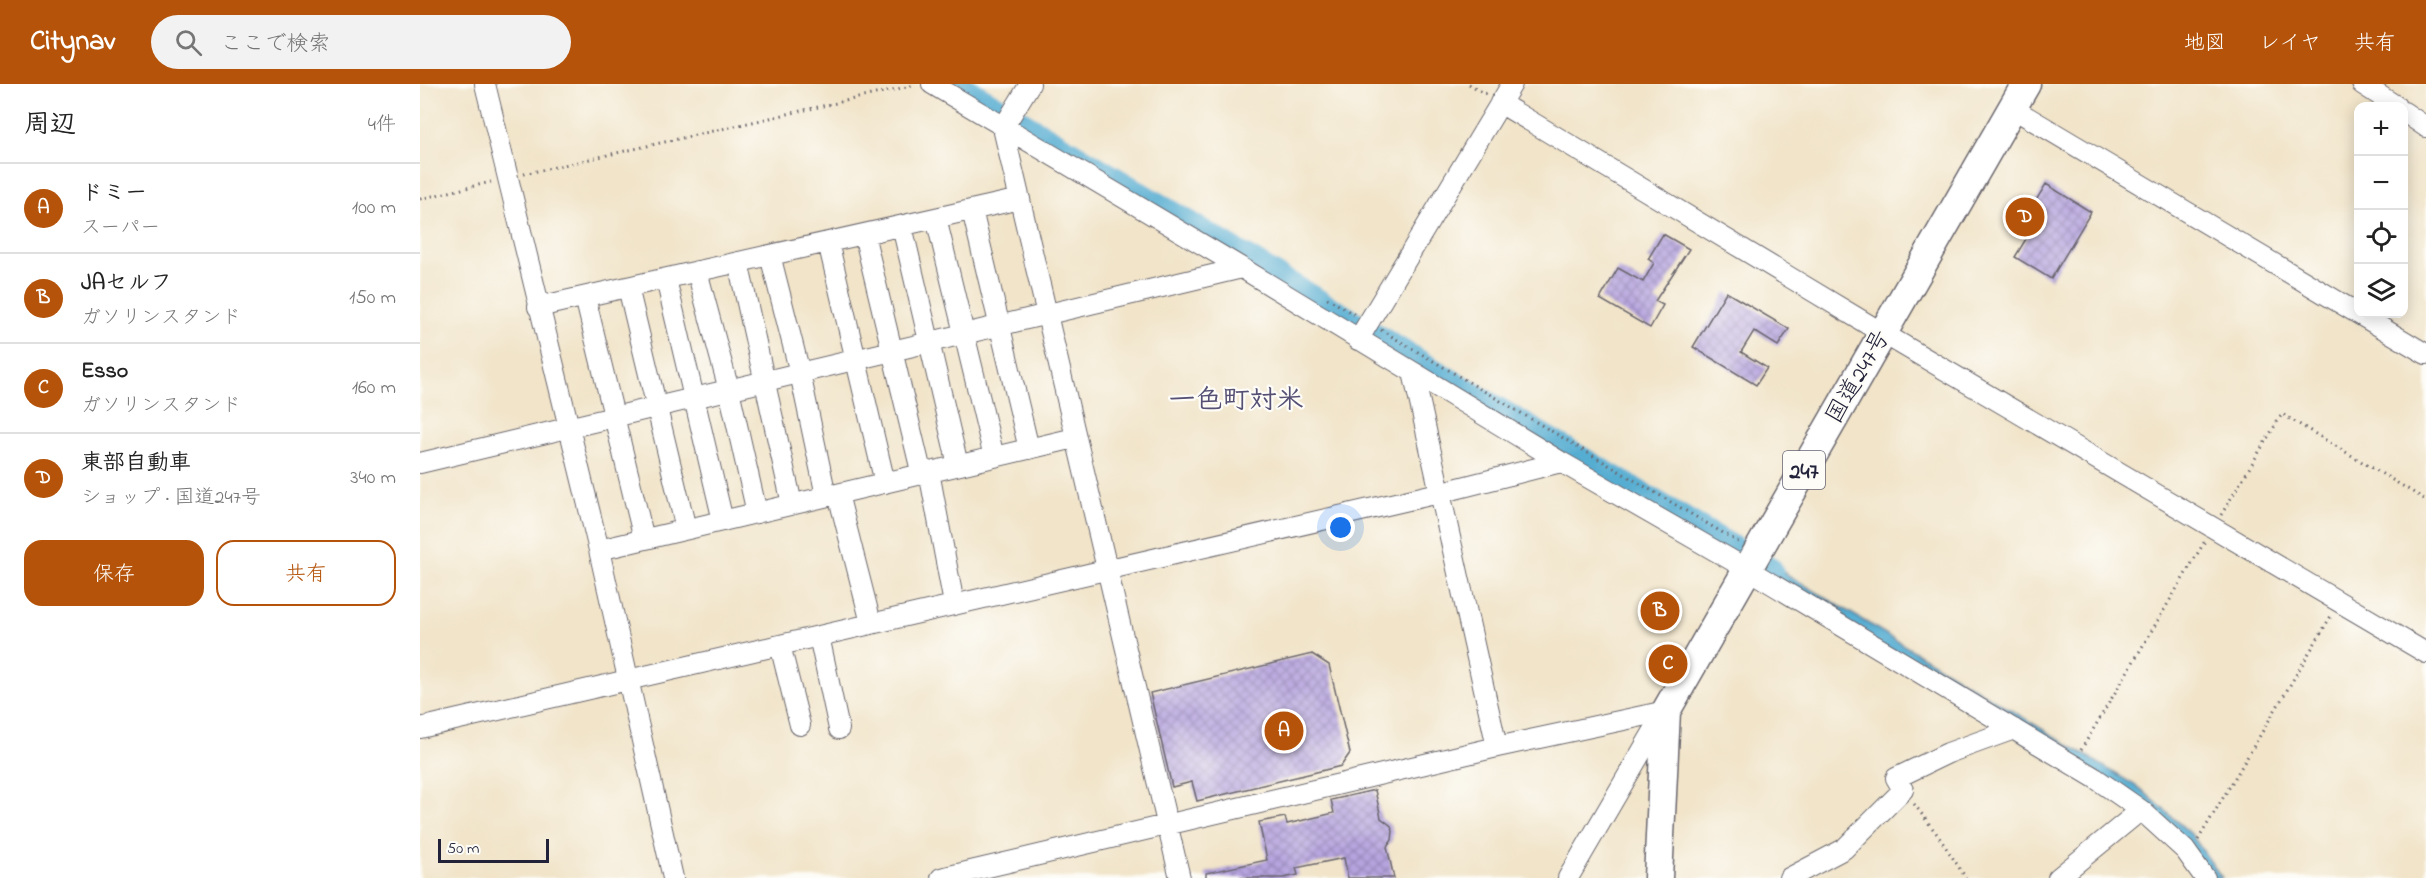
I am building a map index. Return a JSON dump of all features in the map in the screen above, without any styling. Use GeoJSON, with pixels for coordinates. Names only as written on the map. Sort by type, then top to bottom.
{"type":"FeatureCollection","features":[{"type":"Feature","properties":{"kind":"highway","name":"国道247号"},"geometry":{"type":"LineString","coordinates":[[1658,878],[1666,711],[2019,96]]}},
{"type":"Feature","properties":{"kind":"street"},"geometry":{"type":"LineString","coordinates":[[485,84],[569,427],[673,878]]}},
{"type":"Feature","properties":{"kind":"street"},"geometry":{"type":"LineString","coordinates":[[932,84],[1008,120],[1358,340],[1561,462],[1752,561],[2014,729],[2073,764],[2141,810],[2185,850],[2205,878]]}},
{"type":"Feature","properties":{"kind":"street"},"geometry":{"type":"LineString","coordinates":[[1030,84],[1008,120],[1020,200],[1180,878]]}},
{"type":"Feature","properties":{"kind":"street"},"geometry":{"type":"LineString","coordinates":[[1358,340],[1512,84]]}},
{"type":"Feature","properties":{"kind":"street"},"geometry":{"type":"LineString","coordinates":[[2362,84],[2390,102]]}},
{"type":"Feature","properties":{"kind":"street"},"geometry":{"type":"LineString","coordinates":[[2019,96],[2426,354]]}},
{"type":"Feature","properties":{"kind":"street"},"geometry":{"type":"LineString","coordinates":[[1500,103],[1882,332],[2426,653]]}},
{"type":"Feature","properties":{"kind":"street"},"geometry":{"type":"LineString","coordinates":[[2408,115],[2426,127]]}},
{"type":"Feature","properties":{"kind":"street"},"geometry":{"type":"LineString","coordinates":[[538,307],[1020,200]]}},
{"type":"Feature","properties":{"kind":"street"},"geometry":{"type":"LineString","coordinates":[[972,210],[1029,449]]}},
{"type":"Feature","properties":{"kind":"street"},"geometry":{"type":"LineString","coordinates":[[936,218],[994,457]]}},
{"type":"Feature","properties":{"kind":"street"},"geometry":{"type":"LineString","coordinates":[[902,226],[958,465]]}},
{"type":"Feature","properties":{"kind":"street"},"geometry":{"type":"LineString","coordinates":[[864,234],[920,466],[929,472],[954,604]]}},
{"type":"Feature","properties":{"kind":"street"},"geometry":{"type":"LineString","coordinates":[[828,242],[858,360],[885,483]]}},
{"type":"Feature","properties":{"kind":"street"},"geometry":{"type":"LineString","coordinates":[[770,255],[832,495],[871,623]]}},
{"type":"Feature","properties":{"kind":"street"},"geometry":{"type":"LineString","coordinates":[[738,262],[792,504]]}},
{"type":"Feature","properties":{"kind":"street"},"geometry":{"type":"LineString","coordinates":[[420,463],[1242,268]]}},
{"type":"Feature","properties":{"kind":"street"},"geometry":{"type":"LineString","coordinates":[[697,271],[729,390],[757,513]]}},
{"type":"Feature","properties":{"kind":"street"},"geometry":{"type":"LineString","coordinates":[[666,279],[723,521]]}},
{"type":"Feature","properties":{"kind":"street"},"geometry":{"type":"LineString","coordinates":[[628,287],[686,529]]}},
{"type":"Feature","properties":{"kind":"street"},"geometry":{"type":"LineString","coordinates":[[585,297],[644,539]]}},
{"type":"Feature","properties":{"kind":"street"},"geometry":{"type":"LineString","coordinates":[[1413,372],[1497,747]]}},
{"type":"Feature","properties":{"kind":"street"},"geometry":{"type":"LineString","coordinates":[[598,550],[1075,438]]}},
{"type":"Feature","properties":{"kind":"street"},"geometry":{"type":"LineString","coordinates":[[420,728],[1439,493],[1561,462]]}},
{"type":"Feature","properties":{"kind":"street"},"geometry":{"type":"LineString","coordinates":[[819,636],[839,729]]}},
{"type":"Feature","properties":{"kind":"street"},"geometry":{"type":"LineString","coordinates":[[780,645],[800,724]]}},
{"type":"Feature","properties":{"kind":"street"},"geometry":{"type":"LineString","coordinates":[[941,878],[1497,747],[1666,711]]}},
{"type":"Feature","properties":{"kind":"street"},"geometry":{"type":"LineString","coordinates":[[1568,878],[1666,711]]}},
{"type":"Feature","properties":{"kind":"street"},"geometry":{"type":"LineString","coordinates":[[1789,878],[1844,849],[1903,790],[1896,778],[1948,753],[2014,729]]}},
{"type":"Feature","properties":{"kind":"street"},"geometry":{"type":"LineString","coordinates":[[2058,878],[2141,810]]}},
{"type":"Feature","properties":{"kind":"path"},"geometry":{"type":"LineString","coordinates":[[420,199],[919,84]]}},
{"type":"Feature","properties":{"kind":"path"},"geometry":{"type":"LineString","coordinates":[[1469,84],[1500,103]]}},
{"type":"Feature","properties":{"kind":"path"},"geometry":{"type":"LineString","coordinates":[[1370,323],[1752,561]]}},
{"type":"Feature","properties":{"kind":"path"},"geometry":{"type":"LineString","coordinates":[[2073,764],[2282,414],[2426,500]]}},
{"type":"Feature","properties":{"kind":"path"},"geometry":{"type":"LineString","coordinates":[[2185,850],[2201,838],[2340,602]]}},
{"type":"Feature","properties":{"kind":"path"},"geometry":{"type":"LineString","coordinates":[[1903,790],[1937,834],[1966,878]]}},
{"type":"Feature","properties":{"kind":"water"},"geometry":{"type":"Polygon","coordinates":[[[1765,561],[2141,789],[2191,834],[2222,878],[2211,878],[2192,851],[1761,571],[1765,561]]]}},
{"type":"Feature","properties":{"kind":"building"},"geometry":{"type":"Polygon","coordinates":[[[2046,184],[2091,212],[2051,279],[2015,257],[2029,234],[2019,228],[2046,184]]]}},
{"type":"Feature","properties":{"kind":"building"},"geometry":{"type":"Polygon","coordinates":[[[1663,234],[1689,249],[1655,301],[1663,305],[1650,328],[1600,299],[1618,268],[1643,282],[1654,263],[1648,259],[1663,234]]]}},
{"type":"Feature","properties":{"kind":"building"},"geometry":{"type":"Polygon","coordinates":[[[1726,292],[1789,329],[1778,346],[1754,331],[1741,352],[1767,368],[1756,385],[1693,347],[1726,292]]]}},
{"type":"Feature","properties":{"kind":"building"},"geometry":{"type":"Polygon","coordinates":[[[1312,654],[1329,665],[1350,753],[1341,766],[1197,801],[1192,782],[1172,787],[1150,693],[1312,654]]]}},
{"type":"Feature","properties":{"kind":"building"},"geometry":{"type":"Polygon","coordinates":[[[1375,790],[1381,818],[1390,825],[1393,831],[1392,840],[1387,847],[1394,878],[1348,878],[1344,858],[1296,868],[1298,875],[1283,878],[1206,878],[1206,873],[1267,860],[1259,822],[1285,817],[1287,824],[1334,813],[1331,800],[1375,790]]]}},
{"type":"Feature","properties":{"kind":"waterway"},"geometry":{"type":"LineString","coordinates":[[955,84],[1522,425],[1770,571]]}},
{"type":"Feature","properties":{"kind":"place","name":"東部自動車"},"geometry":{"type":"Point","coordinates":[2025,217]}},
{"type":"Feature","properties":{"kind":"place","name":"JAセルフ"},"geometry":{"type":"Point","coordinates":[1660,611]}},
{"type":"Feature","properties":{"kind":"place","name":"Esso"},"geometry":{"type":"Point","coordinates":[1668,664]}},
{"type":"Feature","properties":{"kind":"place","name":"ドミー"},"geometry":{"type":"Point","coordinates":[1284,731]}},
{"type":"Feature","properties":{"kind":"district","name":"一色町対米"},"geometry":{"type":"Point","coordinates":[1236,399]}}]}
